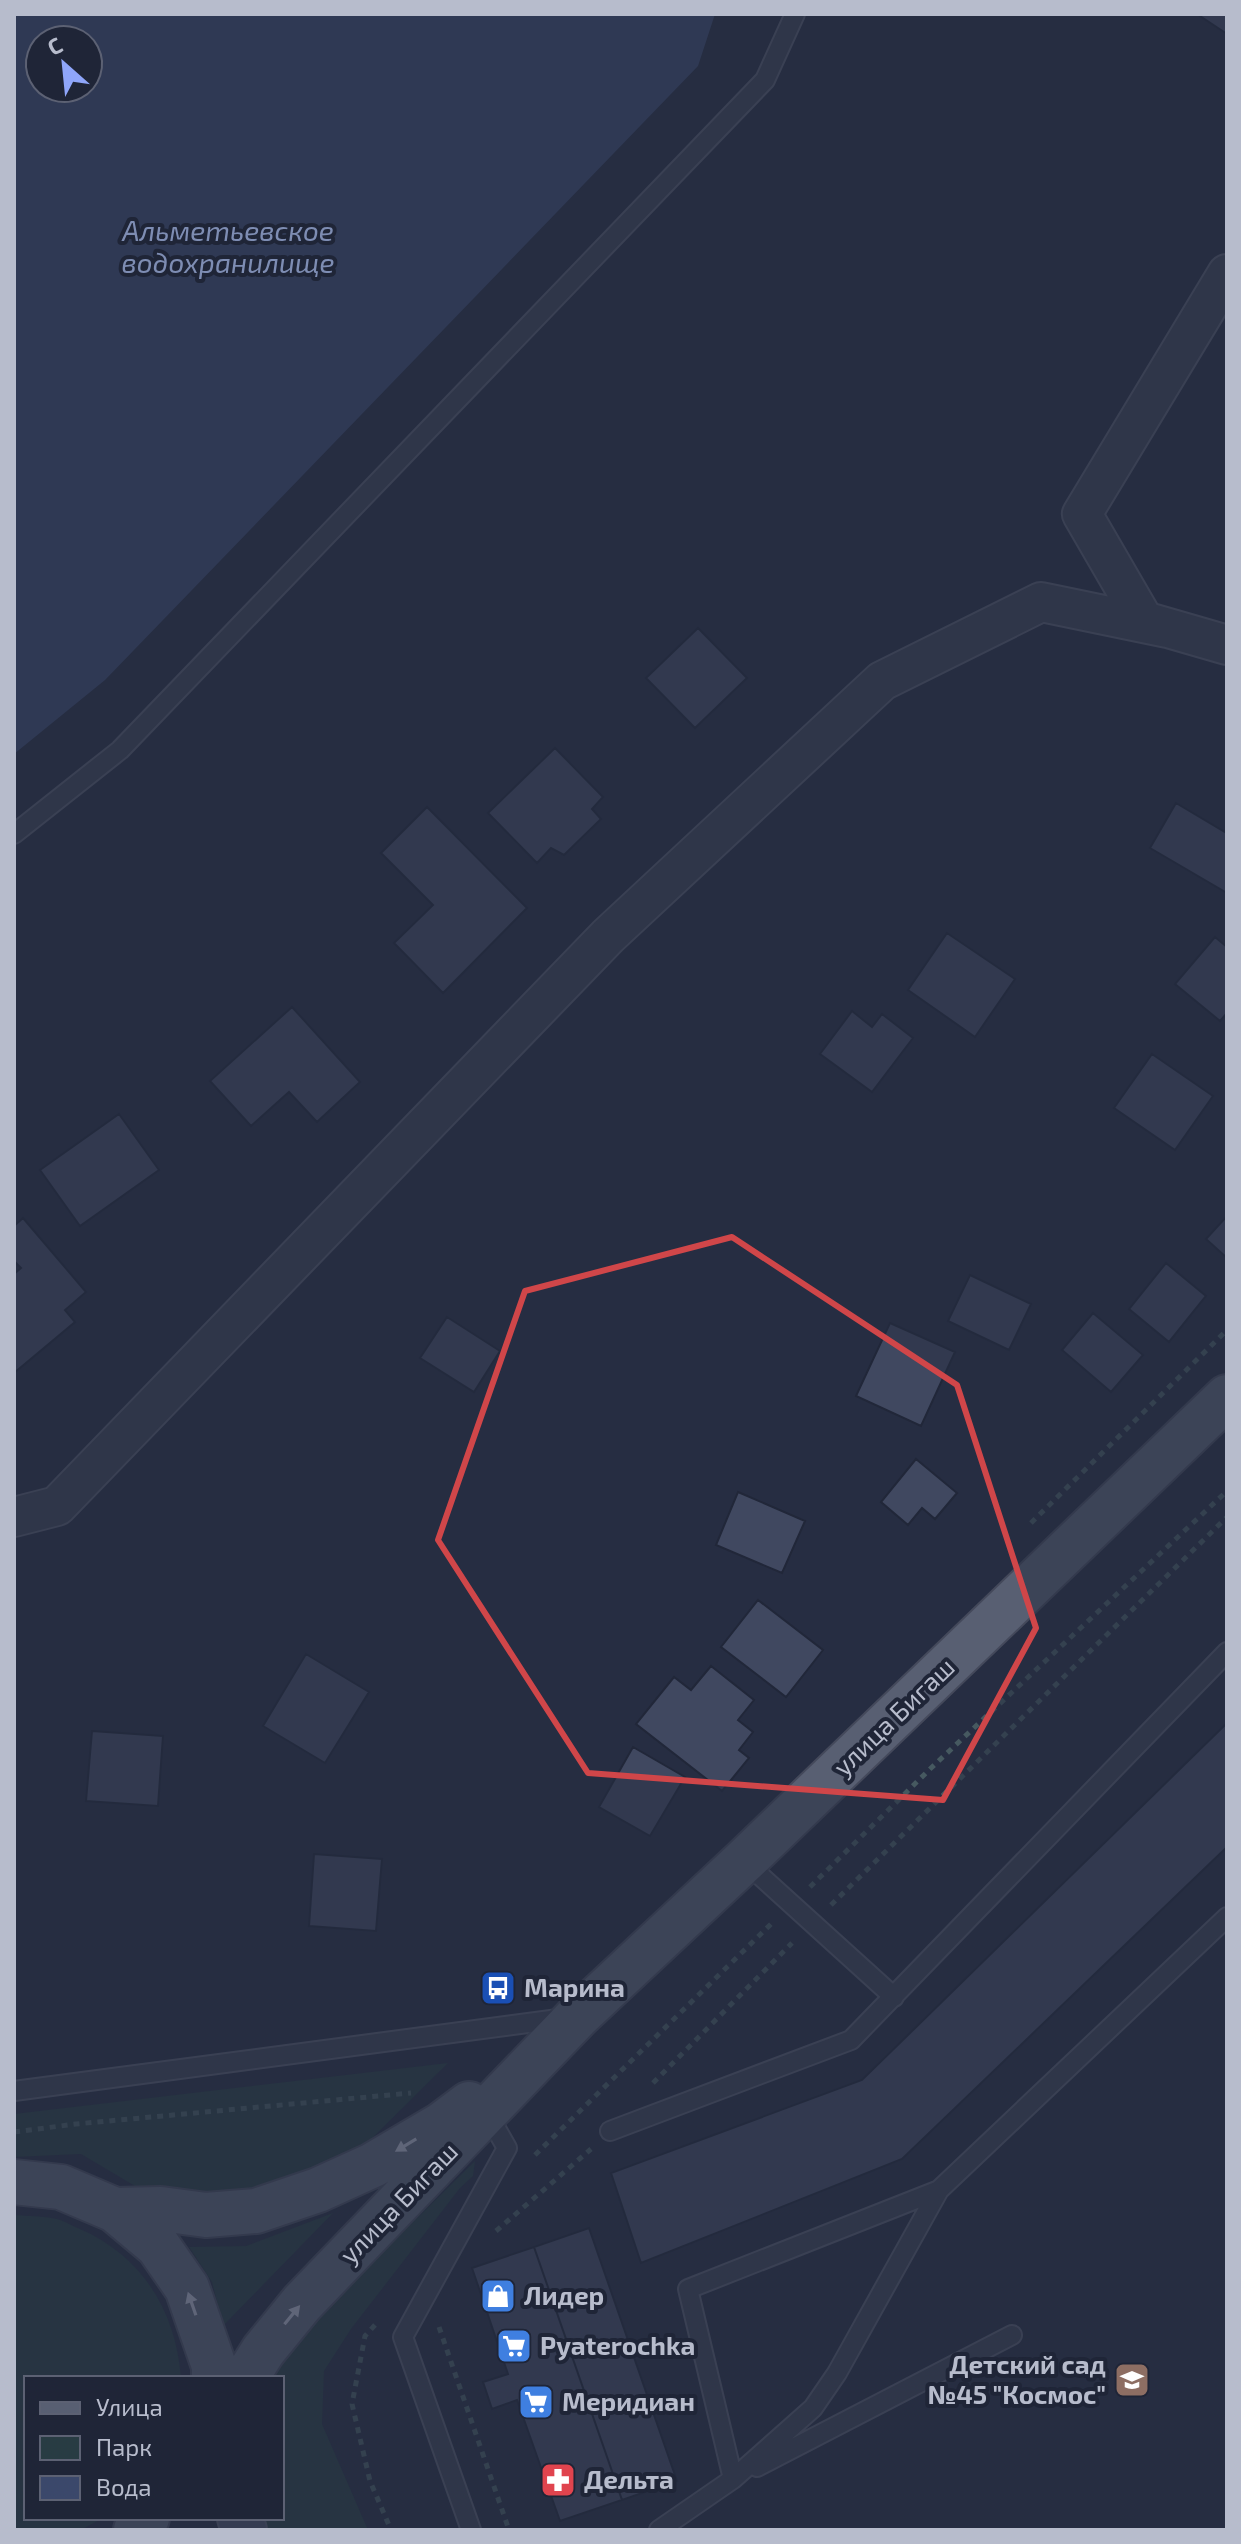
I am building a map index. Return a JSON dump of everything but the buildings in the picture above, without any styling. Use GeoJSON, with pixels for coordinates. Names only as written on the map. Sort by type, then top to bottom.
{"type":"FeatureCollection","features":[{"type":"Feature","properties":{"kind":"main road","name":"улица Бигаш"},"geometry":{"type":"LineString","coordinates":[[247,2376],[263,2351],[302,2303],[569,2026],[1227,1397]]}},
{"type":"Feature","properties":{"kind":"main road","name":"улица Бигаш"},"geometry":{"type":"LineString","coordinates":[[115,2210],[161,2209],[206,2215],[256,2211],[318,2190],[373,2165],[441,2125],[569,2026]]}},
{"type":"Feature","properties":{"kind":"main road"},"geometry":{"type":"LineString","coordinates":[[14,2182],[61,2187],[115,2210],[158,2246],[187,2288],[214,2366],[214,2376]]}},
{"type":"Feature","properties":{"kind":"street"},"geometry":{"type":"LineString","coordinates":[[1227,274],[1082,514],[1144,621],[1227,645]]}},
{"type":"Feature","properties":{"kind":"street"},"geometry":{"type":"LineString","coordinates":[[14,1517],[57,1506],[608,936],[882,681],[1041,602],[1167,628]]}},
{"type":"Feature","properties":{"kind":"lane"},"geometry":{"type":"LineString","coordinates":[[14,834],[120,750],[765,80],[795,14]]}},
{"type":"Feature","properties":{"kind":"lane"},"geometry":{"type":"LineString","coordinates":[[610,2131],[851,2040],[1227,1652]]}},
{"type":"Feature","properties":{"kind":"lane"},"geometry":{"type":"LineString","coordinates":[[744,1861],[894,1997]]}},
{"type":"Feature","properties":{"kind":"lane"},"geometry":{"type":"LineString","coordinates":[[660,2530],[733,2479],[813,2408],[837,2373],[939,2190],[1227,1917]]}},
{"type":"Feature","properties":{"kind":"lane"},"geometry":{"type":"LineString","coordinates":[[14,2091],[569,2026]]}},
{"type":"Feature","properties":{"kind":"lane"},"geometry":{"type":"LineString","coordinates":[[471,2530],[403,2337],[507,2148],[486,2112]]}},
{"type":"Feature","properties":{"kind":"lane"},"geometry":{"type":"LineString","coordinates":[[733,2479],[688,2289],[939,2190]]}},
{"type":"Feature","properties":{"kind":"lane"},"geometry":{"type":"LineString","coordinates":[[733,2479],[1012,2335]]}},
{"type":"Feature","properties":{"kind":"path"},"geometry":{"type":"LineString","coordinates":[[1024,1530],[1227,1330]]}},
{"type":"Feature","properties":{"kind":"path"},"geometry":{"type":"LineString","coordinates":[[534,2155],[930,1769],[1227,1491]]}},
{"type":"Feature","properties":{"kind":"path"},"geometry":{"type":"LineString","coordinates":[[651,2086],[1227,1517]]}},
{"type":"Feature","properties":{"kind":"path"},"geometry":{"type":"LineString","coordinates":[[14,2132],[421,2092]]}},
{"type":"Feature","properties":{"kind":"path"},"geometry":{"type":"LineString","coordinates":[[509,2530],[435,2313],[439,2271],[500,2228],[610,2131]]}},
{"type":"Feature","properties":{"kind":"path"},"geometry":{"type":"LineString","coordinates":[[384,2314],[365,2336],[352,2404],[370,2481],[391,2530]]}},
{"type":"Feature","properties":{"kind":"highlighted area"},"geometry":{"type":"Polygon","coordinates":[[[732,1237],[957,1385],[1036,1628],[943,1800],[588,1773],[438,1540],[525,1291],[732,1237]]]}},
{"type":"Feature","properties":{"kind":"green space"},"geometry":{"type":"Polygon","coordinates":[[[448,2063],[348,2162],[202,2204],[145,2192],[81,2154],[14,2157],[14,2114],[448,2063]]]}},
{"type":"Feature","properties":{"kind":"green space"},"geometry":{"type":"Polygon","coordinates":[[[475,2161],[473,2176],[460,2188],[351,2329],[324,2371],[322,2424],[368,2530],[260,2530],[258,2520],[284,2520],[284,2376],[264,2376],[276,2357],[475,2161]]]}},
{"type":"Feature","properties":{"kind":"green space"},"geometry":{"type":"Polygon","coordinates":[[[333,2213],[223,2326],[212,2282],[189,2247],[246,2246],[333,2213]]]}},
{"type":"Feature","properties":{"kind":"green space"},"geometry":{"type":"Polygon","coordinates":[[[14,2215],[60,2220],[102,2240],[138,2270],[152,2288],[172,2330],[181,2376],[24,2376],[24,2520],[99,2520],[81,2530],[14,2530],[14,2215]]]}},
{"type":"Feature","properties":{"kind":"water","name":"Альметьевское водохранилище"},"geometry":{"type":"Polygon","coordinates":[[[14,14],[715,14],[698,66],[105,680],[14,754],[14,14]]]}},
{"type":"Feature","properties":{"kind":"place","name":"Марина"},"geometry":{"type":"Point","coordinates":[498,1988]}},
{"type":"Feature","properties":{"kind":"place","name":"Лидер"},"geometry":{"type":"Point","coordinates":[498,2296]}},
{"type":"Feature","properties":{"kind":"place","name":"Pyaterochka"},"geometry":{"type":"Point","coordinates":[514,2346]}},
{"type":"Feature","properties":{"kind":"place","name":"Детский сад №45 \"Космос\""},"geometry":{"type":"Point","coordinates":[1132,2380]}},
{"type":"Feature","properties":{"kind":"place","name":"Меридиан"},"geometry":{"type":"Point","coordinates":[536,2402]}},
{"type":"Feature","properties":{"kind":"place","name":"Дельта"},"geometry":{"type":"Point","coordinates":[558,2480]}}]}
